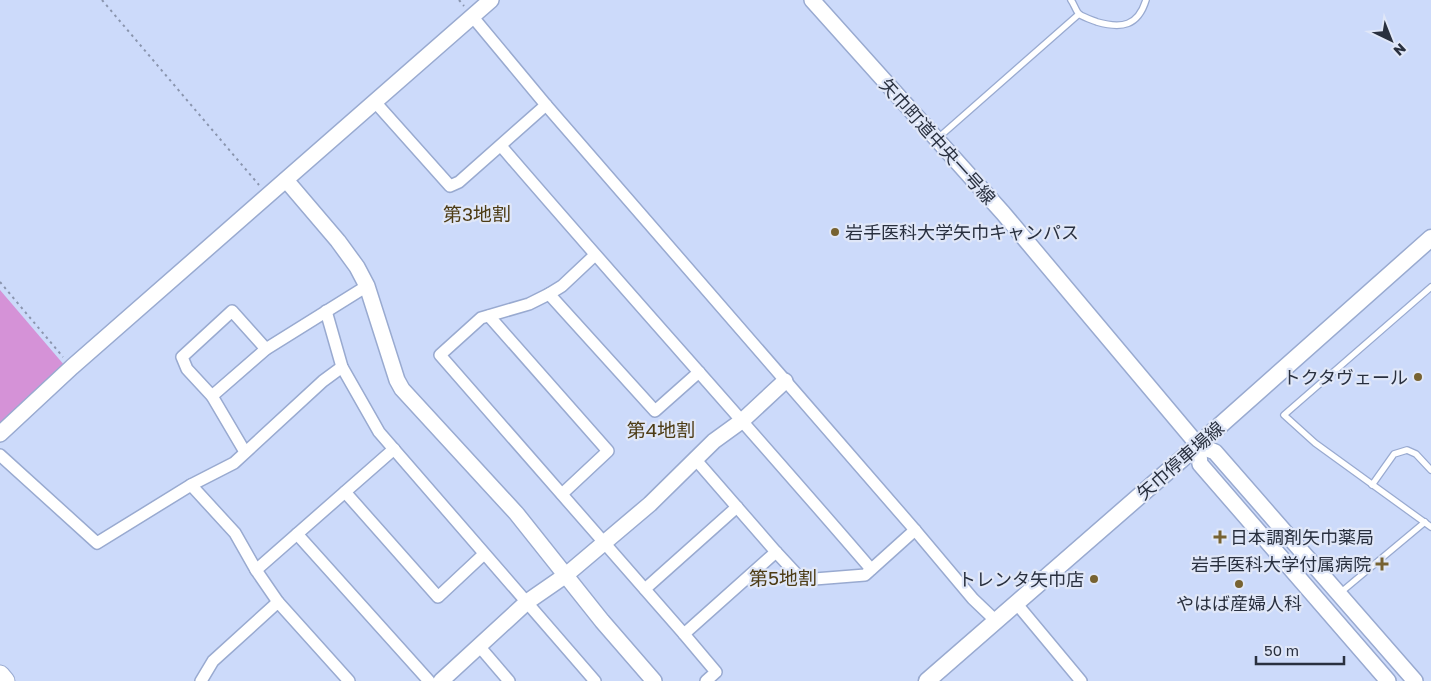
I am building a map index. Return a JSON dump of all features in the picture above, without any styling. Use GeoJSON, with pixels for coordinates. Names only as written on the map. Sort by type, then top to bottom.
{"type":"FeatureCollection","features":[{"type":"Feature","properties":{"kind":"highway"},"geometry":{"type":"LineString","coordinates":[[0,675],[5,681]]}},
{"type":"Feature","properties":{"kind":"main road","name":"矢巾停車場線"},"geometry":{"type":"LineString","coordinates":[[926,681],[1198,445],[1431,238]]}},
{"type":"Feature","properties":{"kind":"street"},"geometry":{"type":"LineString","coordinates":[[0,434],[72,367],[491,0]]}},
{"type":"Feature","properties":{"kind":"street","name":"矢巾町道中央一号線"},"geometry":{"type":"LineString","coordinates":[[812,0],[1003,213],[1198,445],[1215,452],[1415,681]]}},
{"type":"Feature","properties":{"kind":"street"},"geometry":{"type":"LineString","coordinates":[[472,16],[546,105],[973,599],[995,620]]}},
{"type":"Feature","properties":{"kind":"street"},"geometry":{"type":"LineString","coordinates":[[375,102],[450,186],[459,182],[546,105]]}},
{"type":"Feature","properties":{"kind":"street"},"geometry":{"type":"LineString","coordinates":[[501,146],[595,255],[743,420],[871,569]]}},
{"type":"Feature","properties":{"kind":"street"},"geometry":{"type":"LineString","coordinates":[[286,180],[358,267],[367,286],[396,380],[402,389],[516,513],[602,621],[654,681]]}},
{"type":"Feature","properties":{"kind":"street"},"geometry":{"type":"LineString","coordinates":[[595,255],[562,286],[549,294],[529,304],[481,318],[440,355],[604,544],[646,589],[716,672],[706,681]]}},
{"type":"Feature","properties":{"kind":"street"},"geometry":{"type":"LineString","coordinates":[[212,396],[266,349],[367,286]]}},
{"type":"Feature","properties":{"kind":"street"},"geometry":{"type":"LineString","coordinates":[[549,294],[655,411],[700,372]]}},
{"type":"Feature","properties":{"kind":"street"},"geometry":{"type":"LineString","coordinates":[[245,452],[212,396],[187,369],[182,357],[232,311],[266,349]]}},
{"type":"Feature","properties":{"kind":"street"},"geometry":{"type":"LineString","coordinates":[[326,311],[342,367],[367,414],[379,432],[595,681]]}},
{"type":"Feature","properties":{"kind":"street"},"geometry":{"type":"LineString","coordinates":[[489,316],[608,451],[562,494]]}},
{"type":"Feature","properties":{"kind":"street"},"geometry":{"type":"LineString","coordinates":[[0,455],[96,543],[191,485],[234,463],[323,381],[342,367]]}},
{"type":"Feature","properties":{"kind":"street"},"geometry":{"type":"LineString","coordinates":[[441,681],[527,602],[566,575],[650,504],[714,442],[743,420],[785,381]]}},
{"type":"Feature","properties":{"kind":"street","name":"矢巾町道中央一号線"},"geometry":{"type":"LineString","coordinates":[[1198,445],[1200,464],[1388,681]]}},
{"type":"Feature","properties":{"kind":"street"},"geometry":{"type":"LineString","coordinates":[[256,570],[394,450]]}},
{"type":"Feature","properties":{"kind":"street"},"geometry":{"type":"LineString","coordinates":[[696,460],[802,580],[865,575],[915,530]]}},
{"type":"Feature","properties":{"kind":"street"},"geometry":{"type":"LineString","coordinates":[[191,485],[235,533],[256,570],[278,602],[349,681]]}},
{"type":"Feature","properties":{"kind":"street"},"geometry":{"type":"LineString","coordinates":[[345,492],[438,596],[484,554]]}},
{"type":"Feature","properties":{"kind":"street"},"geometry":{"type":"LineString","coordinates":[[646,589],[737,507]]}},
{"type":"Feature","properties":{"kind":"street"},"geometry":{"type":"LineString","coordinates":[[297,534],[429,681]]}},
{"type":"Feature","properties":{"kind":"street"},"geometry":{"type":"LineString","coordinates":[[684,634],[776,552]]}},
{"type":"Feature","properties":{"kind":"street"},"geometry":{"type":"LineString","coordinates":[[201,681],[212,661],[278,602]]}},
{"type":"Feature","properties":{"kind":"street"},"geometry":{"type":"LineString","coordinates":[[1016,603],[1081,681]]}},
{"type":"Feature","properties":{"kind":"street"},"geometry":{"type":"LineString","coordinates":[[479,646],[510,681]]}},
{"type":"Feature","properties":{"kind":"lane"},"geometry":{"type":"LineString","coordinates":[[1072,0],[1079,14],[1107,25],[1122,26],[1136,19],[1143,9],[1146,0]]}},
{"type":"Feature","properties":{"kind":"lane"},"geometry":{"type":"LineString","coordinates":[[937,139],[1079,14]]}},
{"type":"Feature","properties":{"kind":"lane"},"geometry":{"type":"LineString","coordinates":[[1431,287],[1284,415],[1315,443],[1431,527]]}},
{"type":"Feature","properties":{"kind":"lane"},"geometry":{"type":"LineString","coordinates":[[1372,485],[1394,454],[1407,450],[1416,454],[1431,470]]}},
{"type":"Feature","properties":{"kind":"lane"},"geometry":{"type":"LineString","coordinates":[[1340,593],[1425,522]]}},
{"type":"Feature","properties":{"kind":"path"},"geometry":{"type":"LineString","coordinates":[[102,0],[267,195]]}},
{"type":"Feature","properties":{"kind":"path"},"geometry":{"type":"LineString","coordinates":[[0,282],[72,367]]}},
{"type":"Feature","properties":{"kind":"shaded area"},"geometry":{"type":"Polygon","coordinates":[[[0,290],[65,366],[0,431],[0,290]]]}},
{"type":"Feature","properties":{"kind":"place","name":"岩手医科大学矢巾キャンパス"},"geometry":{"type":"Point","coordinates":[835,232]}},
{"type":"Feature","properties":{"kind":"place","name":"トクタヴェール"},"geometry":{"type":"Point","coordinates":[1418,377]}},
{"type":"Feature","properties":{"kind":"place","name":"日本調剤矢巾薬局"},"geometry":{"type":"Point","coordinates":[1220,537]}},
{"type":"Feature","properties":{"kind":"place","name":"岩手医科大学付属病院"},"geometry":{"type":"Point","coordinates":[1382,564]}},
{"type":"Feature","properties":{"kind":"place","name":"トレンタ矢巾店"},"geometry":{"type":"Point","coordinates":[1094,579]}},
{"type":"Feature","properties":{"kind":"place","name":"やはば産婦人科"},"geometry":{"type":"Point","coordinates":[1239,584]}},
{"type":"Feature","properties":{"kind":"district","name":"第3地割"},"geometry":{"type":"Point","coordinates":[477,213]}},
{"type":"Feature","properties":{"kind":"district","name":"第4地割"},"geometry":{"type":"Point","coordinates":[661,429]}},
{"type":"Feature","properties":{"kind":"district","name":"第5地割"},"geometry":{"type":"Point","coordinates":[783,577]}}]}
